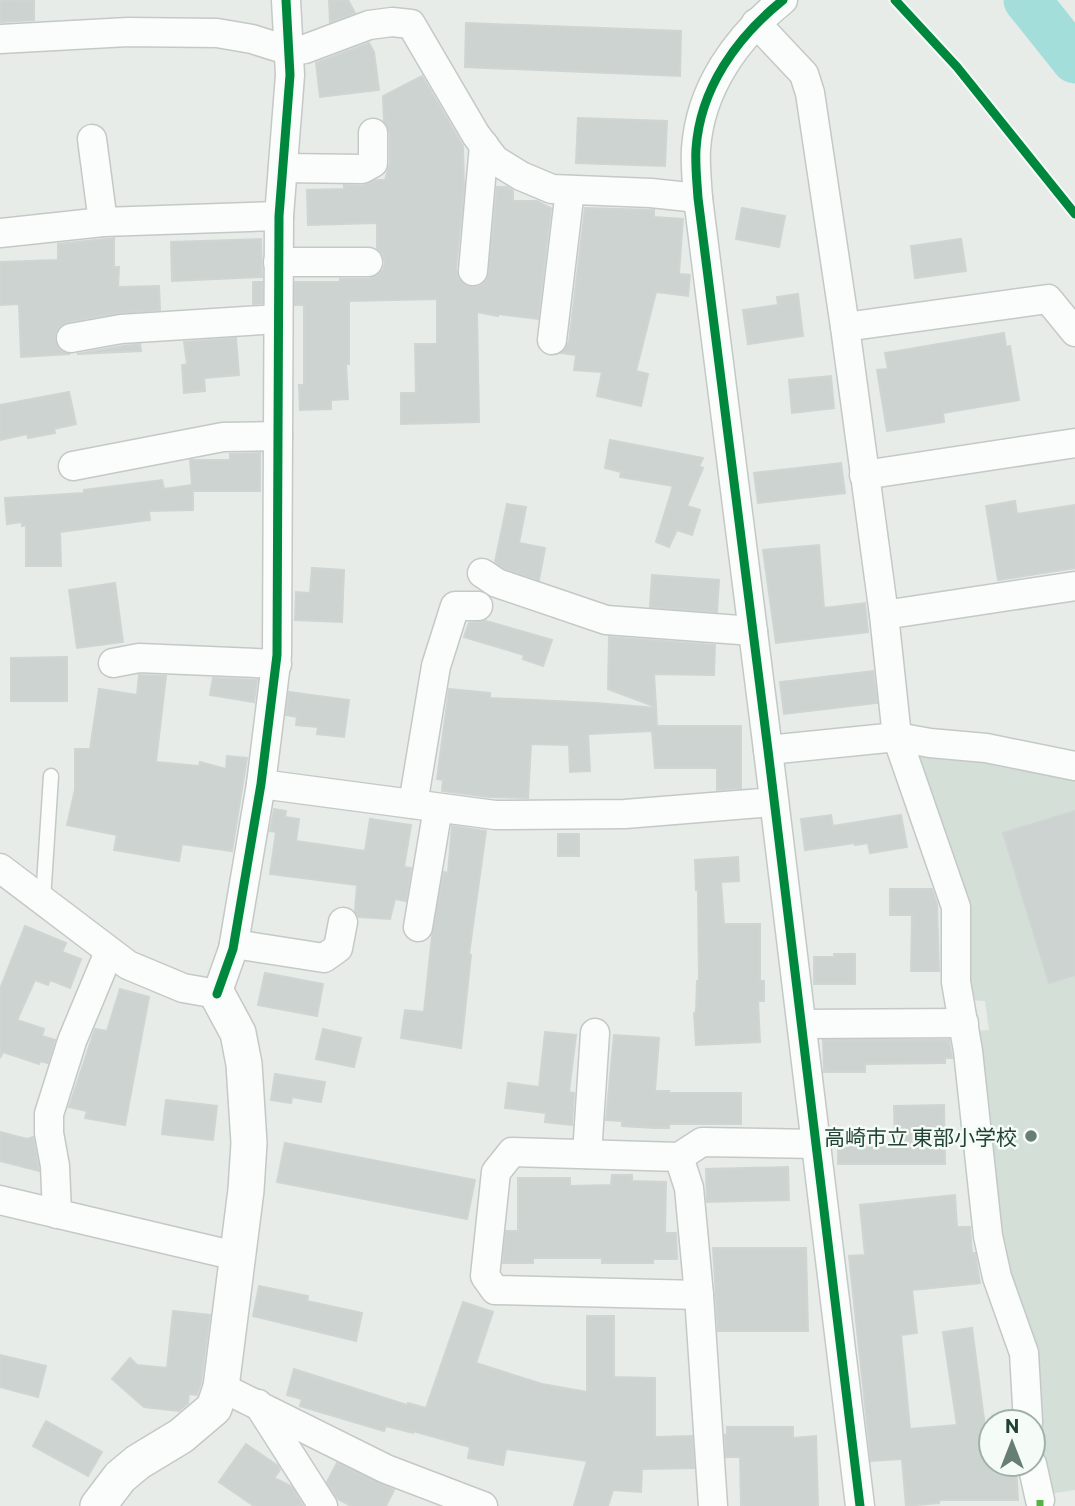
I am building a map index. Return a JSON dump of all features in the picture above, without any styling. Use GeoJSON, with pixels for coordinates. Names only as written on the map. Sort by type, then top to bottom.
{"type":"FeatureCollection","features":[{"type":"Feature","properties":{"kind":"street"},"geometry":{"type":"LineString","coordinates":[[217,994],[234,944],[261,784],[277,664],[278,262],[290,51],[286,0]]}},
{"type":"Feature","properties":{"kind":"street"},"geometry":{"type":"LineString","coordinates":[[783,0],[756,23],[725,62],[714,81],[701,115],[695,150],[698,198],[860,1506]]}},
{"type":"Feature","properties":{"kind":"street"},"geometry":{"type":"LineString","coordinates":[[0,39],[128,33],[216,33],[252,39],[290,51],[305,49],[369,25],[392,22],[411,24],[484,145],[495,160],[521,176],[552,189],[698,198]]}},
{"type":"Feature","properties":{"kind":"street"},"geometry":{"type":"LineString","coordinates":[[756,23],[804,74],[810,93],[884,615],[897,737],[956,907],[956,982],[964,1023],[988,1236],[997,1277],[1024,1353],[1027,1408]]}},
{"type":"Feature","properties":{"kind":"street"},"geometry":{"type":"LineString","coordinates":[[283,168],[362,169],[373,163],[373,133]]}},
{"type":"Feature","properties":{"kind":"street"},"geometry":{"type":"LineString","coordinates":[[92,139],[103,222]]}},
{"type":"Feature","properties":{"kind":"street"},"geometry":{"type":"LineString","coordinates":[[473,271],[484,145]]}},
{"type":"Feature","properties":{"kind":"street"},"geometry":{"type":"LineString","coordinates":[[552,340],[570,190]]}},
{"type":"Feature","properties":{"kind":"street"},"geometry":{"type":"LineString","coordinates":[[0,233],[103,222],[279,216]]}},
{"type":"Feature","properties":{"kind":"street"},"geometry":{"type":"LineString","coordinates":[[278,262],[368,262]]}},
{"type":"Feature","properties":{"kind":"street"},"geometry":{"type":"LineString","coordinates":[[845,327],[1048,299],[1075,332]]}},
{"type":"Feature","properties":{"kind":"street"},"geometry":{"type":"LineString","coordinates":[[71,338],[121,329],[278,319]]}},
{"type":"Feature","properties":{"kind":"street"},"geometry":{"type":"LineString","coordinates":[[73,466],[223,437],[278,436]]}},
{"type":"Feature","properties":{"kind":"street"},"geometry":{"type":"LineString","coordinates":[[864,475],[1075,443]]}},
{"type":"Feature","properties":{"kind":"street"},"geometry":{"type":"LineString","coordinates":[[482,573],[496,583],[606,620],[753,631]]}},
{"type":"Feature","properties":{"kind":"street"},"geometry":{"type":"LineString","coordinates":[[884,615],[1075,586]]}},
{"type":"Feature","properties":{"kind":"street"},"geometry":{"type":"LineString","coordinates":[[418,927],[436,666],[455,606],[478,606]]}},
{"type":"Feature","properties":{"kind":"street"},"geometry":{"type":"LineString","coordinates":[[113,663],[139,658],[277,664]]}},
{"type":"Feature","properties":{"kind":"street"},"geometry":{"type":"LineString","coordinates":[[768,750],[897,737],[986,748],[1075,766]]}},
{"type":"Feature","properties":{"kind":"street"},"geometry":{"type":"LineString","coordinates":[[261,784],[495,815],[625,814],[774,802]]}},
{"type":"Feature","properties":{"kind":"street"},"geometry":{"type":"LineString","coordinates":[[0,869],[128,965],[183,988],[217,994]]}},
{"type":"Feature","properties":{"kind":"street"},"geometry":{"type":"LineString","coordinates":[[234,944],[324,958],[338,948],[343,922]]}},
{"type":"Feature","properties":{"kind":"street"},"geometry":{"type":"LineString","coordinates":[[57,1214],[49,1114],[72,1041],[109,952]]}},
{"type":"Feature","properties":{"kind":"street"},"geometry":{"type":"LineString","coordinates":[[98,1506],[120,1477],[138,1461],[181,1436],[214,1408],[221,1387],[246,1190],[249,1143],[245,1075],[238,1033],[217,994]]}},
{"type":"Feature","properties":{"kind":"street"},"geometry":{"type":"LineString","coordinates":[[802,1024],[964,1023]]}},
{"type":"Feature","properties":{"kind":"street"},"geometry":{"type":"LineString","coordinates":[[587,1154],[595,1033]]}},
{"type":"Feature","properties":{"kind":"street"},"geometry":{"type":"LineString","coordinates":[[699,1295],[495,1290],[485,1276],[496,1172],[512,1152],[679,1157],[702,1142],[817,1144]]}},
{"type":"Feature","properties":{"kind":"street"},"geometry":{"type":"LineString","coordinates":[[679,1157],[689,1188],[713,1506]]}},
{"type":"Feature","properties":{"kind":"street"},"geometry":{"type":"LineString","coordinates":[[0,1200],[236,1256]]}},
{"type":"Feature","properties":{"kind":"street"},"geometry":{"type":"LineString","coordinates":[[221,1387],[386,1469],[483,1506]]}},
{"type":"Feature","properties":{"kind":"street"},"geometry":{"type":"LineString","coordinates":[[258,1404],[323,1506]]}},
{"type":"Feature","properties":{"kind":"street"},"geometry":{"type":"LineString","coordinates":[[1035,1478],[1040,1500]]}},
{"type":"Feature","properties":{"kind":"lane"},"geometry":{"type":"LineString","coordinates":[[43,901],[51,776]]}},
{"type":"Feature","properties":{"kind":"shaded area","name":"高崎市立 東部小学校"},"geometry":{"type":"Polygon","coordinates":[[[923,753],[1075,774],[1075,1490],[1049,1494],[1046,1478],[1047,1408],[1039,1408],[1038,1392],[1000,1241],[975,1031],[989,1030],[985,1001],[968,1000],[913,757],[923,753]]]}},
{"type":"Feature","properties":{"kind":"building"},"geometry":{"type":"Polygon","coordinates":[[[0,0],[34,1],[34,20],[0,22],[0,0]]]}},
{"type":"Feature","properties":{"kind":"building"},"geometry":{"type":"Polygon","coordinates":[[[329,0],[348,0],[355,13],[330,22],[329,0]]]}},
{"type":"Feature","properties":{"kind":"building"},"geometry":{"type":"Polygon","coordinates":[[[466,23],[681,31],[680,76],[465,67],[466,23]]]}},
{"type":"Feature","properties":{"kind":"building"},"geometry":{"type":"Polygon","coordinates":[[[369,43],[374,52],[379,90],[320,97],[316,63],[369,43]]]}},
{"type":"Feature","properties":{"kind":"building"},"geometry":{"type":"Polygon","coordinates":[[[422,76],[463,146],[464,187],[456,270],[463,284],[479,286],[486,281],[489,273],[497,187],[507,187],[513,191],[513,201],[537,201],[551,208],[538,319],[477,312],[479,422],[401,424],[401,393],[416,393],[415,344],[437,344],[437,299],[349,301],[349,364],[346,364],[348,399],[331,400],[331,409],[300,410],[299,385],[304,385],[304,305],[295,305],[295,282],[369,279],[383,270],[385,263],[383,254],[377,248],[377,223],[308,225],[307,190],[344,189],[344,185],[362,186],[376,180],[385,180],[390,163],[390,133],[384,121],[383,96],[422,76]]]}},
{"type":"Feature","properties":{"kind":"building"},"geometry":{"type":"Polygon","coordinates":[[[578,118],[667,121],[665,166],[576,163],[578,118]]]}},
{"type":"Feature","properties":{"kind":"building"},"geometry":{"type":"Polygon","coordinates":[[[585,208],[654,210],[654,217],[683,219],[679,274],[690,275],[688,296],[656,292],[636,371],[648,374],[641,406],[597,396],[602,372],[574,370],[576,355],[561,353],[569,342],[585,208]]]}},
{"type":"Feature","properties":{"kind":"building"},"geometry":{"type":"Polygon","coordinates":[[[742,208],[785,216],[779,247],[736,239],[742,208]]]}},
{"type":"Feature","properties":{"kind":"building"},"geometry":{"type":"Polygon","coordinates":[[[114,238],[114,267],[119,267],[118,287],[159,286],[160,310],[118,313],[67,322],[56,332],[55,340],[59,349],[70,354],[21,357],[19,304],[0,305],[0,262],[58,260],[58,244],[114,238]]]}},
{"type":"Feature","properties":{"kind":"building"},"geometry":{"type":"Polygon","coordinates":[[[261,239],[262,277],[172,281],[171,242],[261,239]]]}},
{"type":"Feature","properties":{"kind":"building"},"geometry":{"type":"Polygon","coordinates":[[[961,239],[966,271],[915,278],[911,246],[961,239]]]}},
{"type":"Feature","properties":{"kind":"building"},"geometry":{"type":"Polygon","coordinates":[[[253,282],[262,282],[262,303],[253,304],[253,282]]]}},
{"type":"Feature","properties":{"kind":"building"},"geometry":{"type":"Polygon","coordinates":[[[798,294],[803,336],[748,344],[743,310],[778,305],[777,297],[798,294]]]}},
{"type":"Feature","properties":{"kind":"building"},"geometry":{"type":"Polygon","coordinates":[[[1004,333],[1006,347],[1010,346],[1019,400],[943,413],[944,422],[887,431],[877,370],[888,369],[885,353],[1004,333]]]}},
{"type":"Feature","properties":{"kind":"building"},"geometry":{"type":"Polygon","coordinates":[[[236,338],[239,375],[204,378],[205,391],[184,393],[182,365],[187,364],[184,342],[236,338]]]}},
{"type":"Feature","properties":{"kind":"building"},"geometry":{"type":"Polygon","coordinates":[[[140,344],[141,351],[77,354],[123,346],[140,344]]]}},
{"type":"Feature","properties":{"kind":"building"},"geometry":{"type":"Polygon","coordinates":[[[831,376],[834,408],[792,413],[789,380],[831,376]]]}},
{"type":"Feature","properties":{"kind":"building"},"geometry":{"type":"Polygon","coordinates":[[[69,392],[76,424],[54,429],[55,433],[28,438],[27,434],[0,440],[0,405],[69,392]]]}},
{"type":"Feature","properties":{"kind":"building"},"geometry":{"type":"Polygon","coordinates":[[[610,440],[703,458],[699,466],[703,468],[687,506],[700,510],[692,535],[677,530],[669,547],[656,542],[673,486],[620,477],[621,472],[605,468],[610,440]]]}},
{"type":"Feature","properties":{"kind":"building"},"geometry":{"type":"Polygon","coordinates":[[[260,453],[260,491],[193,491],[193,510],[149,511],[150,520],[60,532],[61,566],[26,566],[26,525],[22,526],[22,522],[7,524],[5,498],[84,493],[84,490],[162,480],[164,489],[192,485],[190,460],[230,460],[230,454],[260,453]]]}},
{"type":"Feature","properties":{"kind":"building"},"geometry":{"type":"Polygon","coordinates":[[[841,463],[845,493],[758,503],[754,473],[841,463]]]}},
{"type":"Feature","properties":{"kind":"building"},"geometry":{"type":"Polygon","coordinates":[[[1015,501],[1017,514],[1075,505],[1075,568],[998,580],[986,506],[1015,501]]]}},
{"type":"Feature","properties":{"kind":"building"},"geometry":{"type":"Polygon","coordinates":[[[507,504],[526,507],[519,543],[545,548],[539,580],[504,568],[495,562],[507,504]]]}},
{"type":"Feature","properties":{"kind":"building"},"geometry":{"type":"Polygon","coordinates":[[[819,545],[824,608],[865,603],[868,632],[776,643],[763,550],[819,545]]]}},
{"type":"Feature","properties":{"kind":"building"},"geometry":{"type":"Polygon","coordinates":[[[312,568],[344,570],[342,622],[295,620],[296,592],[310,593],[312,568]]]}},
{"type":"Feature","properties":{"kind":"building"},"geometry":{"type":"Polygon","coordinates":[[[652,575],[719,580],[717,612],[650,607],[652,575]]]}},
{"type":"Feature","properties":{"kind":"building"},"geometry":{"type":"Polygon","coordinates":[[[115,583],[123,642],[77,648],[69,590],[115,583]]]}},
{"type":"Feature","properties":{"kind":"building"},"geometry":{"type":"Polygon","coordinates":[[[486,621],[552,640],[543,666],[523,659],[524,655],[464,637],[469,623],[486,621]]]}},
{"type":"Feature","properties":{"kind":"building"},"geometry":{"type":"Polygon","coordinates":[[[609,637],[715,645],[714,675],[654,674],[656,707],[608,689],[609,637]]]}},
{"type":"Feature","properties":{"kind":"building"},"geometry":{"type":"Polygon","coordinates":[[[67,657],[67,701],[11,701],[11,658],[67,657]]]}},
{"type":"Feature","properties":{"kind":"building"},"geometry":{"type":"Polygon","coordinates":[[[873,671],[877,703],[784,714],[780,682],[873,671]]]}},
{"type":"Feature","properties":{"kind":"building"},"geometry":{"type":"Polygon","coordinates":[[[139,675],[166,676],[156,762],[199,766],[200,762],[226,769],[227,756],[247,758],[232,851],[182,844],[179,861],[114,850],[117,835],[67,825],[75,790],[75,749],[90,749],[99,689],[137,695],[139,675]]]}},
{"type":"Feature","properties":{"kind":"building"},"geometry":{"type":"Polygon","coordinates":[[[213,678],[257,680],[254,702],[210,695],[213,678]]]}},
{"type":"Feature","properties":{"kind":"building"},"geometry":{"type":"Polygon","coordinates":[[[449,689],[490,693],[490,698],[656,708],[657,726],[741,726],[741,788],[717,790],[717,768],[655,768],[652,731],[588,734],[590,771],[570,772],[569,745],[531,744],[528,798],[489,797],[442,791],[443,780],[437,779],[449,689]]]}},
{"type":"Feature","properties":{"kind":"building"},"geometry":{"type":"Polygon","coordinates":[[[289,692],[349,700],[344,737],[317,734],[318,727],[296,725],[297,717],[286,715],[289,692]]]}},
{"type":"Feature","properties":{"kind":"building"},"geometry":{"type":"Polygon","coordinates":[[[274,809],[286,811],[285,817],[299,819],[296,841],[365,851],[370,819],[411,825],[404,867],[411,868],[406,901],[395,899],[390,919],[359,917],[355,911],[357,885],[270,874],[276,832],[270,831],[274,809]]]}},
{"type":"Feature","properties":{"kind":"building"},"geometry":{"type":"Polygon","coordinates":[[[1075,811],[1075,975],[1049,983],[1003,833],[1075,811]]]}},
{"type":"Feature","properties":{"kind":"building"},"geometry":{"type":"Polygon","coordinates":[[[831,815],[833,826],[901,815],[907,847],[870,853],[868,843],[855,843],[805,850],[801,819],[831,815]]]}},
{"type":"Feature","properties":{"kind":"building"},"geometry":{"type":"Polygon","coordinates":[[[452,826],[486,831],[469,954],[461,1048],[401,1038],[405,1010],[424,1012],[432,936],[444,872],[448,873],[452,826]]]}},
{"type":"Feature","properties":{"kind":"building"},"geometry":{"type":"Polygon","coordinates":[[[558,834],[579,834],[579,856],[558,856],[558,834]]]}},
{"type":"Feature","properties":{"kind":"building"},"geometry":{"type":"Polygon","coordinates":[[[738,857],[739,881],[721,882],[724,924],[760,924],[760,981],[764,981],[764,1001],[758,1001],[760,1042],[696,1045],[694,1013],[699,981],[695,860],[738,857]]]}},
{"type":"Feature","properties":{"kind":"building"},"geometry":{"type":"Polygon","coordinates":[[[890,889],[932,889],[937,904],[939,971],[911,971],[912,915],[890,915],[890,889]]]}},
{"type":"Feature","properties":{"kind":"building"},"geometry":{"type":"Polygon","coordinates":[[[25,926],[66,943],[62,952],[81,959],[70,988],[50,980],[48,985],[35,980],[17,1020],[44,1029],[42,1036],[55,1040],[48,1063],[40,1061],[39,1064],[3,1052],[0,1058],[0,989],[25,926]]]}},
{"type":"Feature","properties":{"kind":"building"},"geometry":{"type":"Polygon","coordinates":[[[834,954],[855,954],[855,984],[814,984],[814,957],[834,957],[834,954]]]}},
{"type":"Feature","properties":{"kind":"building"},"geometry":{"type":"Polygon","coordinates":[[[265,973],[323,984],[317,1016],[258,1005],[265,973]]]}},
{"type":"Feature","properties":{"kind":"building"},"geometry":{"type":"Polygon","coordinates":[[[120,989],[149,997],[125,1125],[85,1118],[87,1111],[69,1107],[95,1029],[107,1031],[120,989]]]}},
{"type":"Feature","properties":{"kind":"building"},"geometry":{"type":"Polygon","coordinates":[[[323,1029],[361,1038],[354,1067],[316,1059],[323,1029]]]}},
{"type":"Feature","properties":{"kind":"building"},"geometry":{"type":"Polygon","coordinates":[[[545,1032],[576,1035],[569,1092],[574,1093],[572,1125],[545,1122],[546,1113],[505,1108],[508,1083],[539,1087],[545,1032]]]}},
{"type":"Feature","properties":{"kind":"building"},"geometry":{"type":"Polygon","coordinates":[[[614,1035],[659,1038],[655,1091],[741,1093],[741,1124],[669,1124],[669,1128],[655,1128],[622,1126],[622,1121],[606,1120],[614,1035]]]}},
{"type":"Feature","properties":{"kind":"building"},"geometry":{"type":"Polygon","coordinates":[[[823,1040],[949,1040],[952,1058],[945,1058],[945,1063],[865,1064],[865,1072],[824,1072],[823,1040]]]}},
{"type":"Feature","properties":{"kind":"building"},"geometry":{"type":"Polygon","coordinates":[[[275,1074],[325,1082],[321,1102],[292,1097],[291,1103],[271,1100],[275,1074]]]}},
{"type":"Feature","properties":{"kind":"building"},"geometry":{"type":"Polygon","coordinates":[[[166,1100],[217,1106],[213,1140],[162,1134],[166,1100]]]}},
{"type":"Feature","properties":{"kind":"building"},"geometry":{"type":"Polygon","coordinates":[[[944,1105],[945,1164],[838,1164],[838,1143],[895,1143],[894,1106],[944,1105]]]}},
{"type":"Feature","properties":{"kind":"building"},"geometry":{"type":"Polygon","coordinates":[[[0,1132],[27,1139],[33,1137],[39,1171],[0,1161],[0,1132]]]}},
{"type":"Feature","properties":{"kind":"building"},"geometry":{"type":"Polygon","coordinates":[[[285,1143],[475,1180],[467,1219],[277,1182],[285,1143]]]}},
{"type":"Feature","properties":{"kind":"building"},"geometry":{"type":"Polygon","coordinates":[[[788,1167],[789,1200],[707,1202],[706,1169],[788,1167]]]}},
{"type":"Feature","properties":{"kind":"building"},"geometry":{"type":"Polygon","coordinates":[[[612,1175],[632,1175],[632,1181],[666,1182],[665,1233],[676,1233],[677,1259],[653,1259],[653,1263],[602,1263],[602,1258],[533,1258],[533,1263],[503,1263],[506,1231],[518,1231],[518,1178],[570,1178],[570,1186],[611,1185],[612,1175]]]}},
{"type":"Feature","properties":{"kind":"building"},"geometry":{"type":"Polygon","coordinates":[[[955,1195],[957,1227],[970,1227],[972,1253],[975,1253],[980,1283],[912,1290],[917,1333],[901,1335],[910,1429],[957,1425],[943,1332],[972,1328],[983,1408],[977,1408],[977,1478],[1017,1478],[1018,1500],[939,1500],[939,1503],[906,1506],[902,1459],[871,1461],[849,1256],[865,1255],[860,1205],[955,1195]]]}},
{"type":"Feature","properties":{"kind":"building"},"geometry":{"type":"Polygon","coordinates":[[[713,1248],[806,1248],[808,1331],[718,1331],[713,1248]]]}},
{"type":"Feature","properties":{"kind":"building"},"geometry":{"type":"Polygon","coordinates":[[[259,1286],[308,1296],[307,1301],[362,1313],[356,1341],[253,1316],[259,1286]]]}},
{"type":"Feature","properties":{"kind":"building"},"geometry":{"type":"Polygon","coordinates":[[[463,1302],[493,1312],[476,1363],[542,1384],[587,1392],[587,1316],[614,1316],[614,1377],[655,1378],[655,1437],[692,1436],[694,1468],[642,1469],[641,1492],[613,1490],[608,1506],[574,1506],[587,1461],[506,1449],[503,1465],[468,1458],[470,1447],[413,1431],[386,1426],[384,1431],[300,1406],[302,1399],[287,1395],[294,1369],[407,1405],[408,1403],[426,1408],[463,1302]]]}},
{"type":"Feature","properties":{"kind":"building"},"geometry":{"type":"Polygon","coordinates":[[[173,1311],[210,1315],[201,1382],[197,1395],[189,1394],[188,1403],[179,1411],[144,1407],[112,1379],[130,1358],[137,1365],[167,1368],[173,1311]]]}},
{"type":"Feature","properties":{"kind":"building"},"geometry":{"type":"Polygon","coordinates":[[[0,1355],[46,1366],[38,1397],[0,1387],[0,1355]]]}},
{"type":"Feature","properties":{"kind":"building"},"geometry":{"type":"Polygon","coordinates":[[[46,1421],[102,1452],[88,1476],[33,1446],[46,1421]]]}},
{"type":"Feature","properties":{"kind":"building"},"geometry":{"type":"Polygon","coordinates":[[[727,1427],[793,1427],[793,1438],[816,1436],[818,1506],[741,1506],[740,1457],[726,1457],[727,1427]]]}},
{"type":"Feature","properties":{"kind":"building"},"geometry":{"type":"Polygon","coordinates":[[[246,1444],[278,1466],[280,1470],[274,1478],[291,1486],[303,1506],[254,1506],[219,1482],[246,1444]]]}},
{"type":"Feature","properties":{"kind":"building"},"geometry":{"type":"Polygon","coordinates":[[[337,1463],[394,1490],[386,1506],[351,1506],[338,1499],[327,1482],[337,1463]]]}},
{"type":"Feature","properties":{"kind":"waterway"},"geometry":{"type":"LineString","coordinates":[[1027,0],[1075,60]]}},
{"type":"Feature","properties":{"kind":"marked path"},"geometry":{"type":"LineString","coordinates":[[1040,1500],[1040,1506]]}},
{"type":"Feature","properties":{"kind":"cycle path"},"geometry":{"type":"LineString","coordinates":[[217,994],[233,949],[261,784],[277,655],[279,216],[290,75],[286,0]]}},
{"type":"Feature","properties":{"kind":"cycle path"},"geometry":{"type":"LineString","coordinates":[[783,0],[736,47],[713,85],[699,127],[696,167],[860,1506]]}},
{"type":"Feature","properties":{"kind":"cycle path"},"geometry":{"type":"LineString","coordinates":[[895,0],[957,67],[1075,214]]}},
{"type":"Feature","properties":{"kind":"place","name":"高崎市立 東部小学校"},"geometry":{"type":"Point","coordinates":[1031,1136]}}]}
